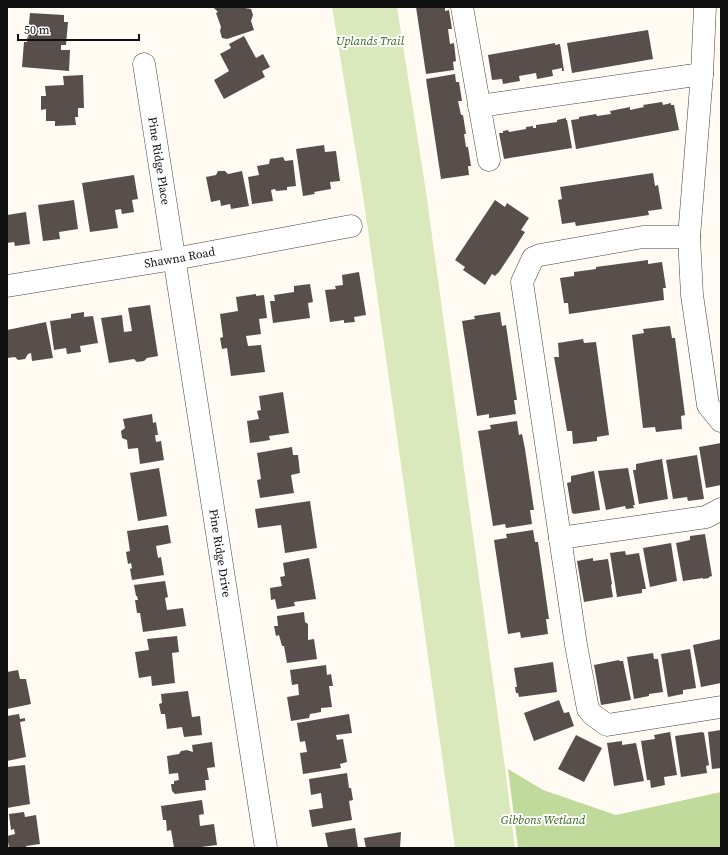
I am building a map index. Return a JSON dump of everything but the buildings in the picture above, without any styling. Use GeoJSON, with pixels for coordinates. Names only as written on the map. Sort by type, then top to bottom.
{"type":"FeatureCollection","features":[{"type":"Feature","properties":{"kind":"street"},"geometry":{"type":"LineString","coordinates":[[462,7],[489,160]]}},
{"type":"Feature","properties":{"kind":"street"},"geometry":{"type":"LineString","coordinates":[[705,7],[702,74],[689,237],[692,294],[708,405],[721,421]]}},
{"type":"Feature","properties":{"kind":"street","name":"Pine Ridge Place"},"geometry":{"type":"LineString","coordinates":[[144,64],[174,259]]}},
{"type":"Feature","properties":{"kind":"street"},"geometry":{"type":"LineString","coordinates":[[479,106],[702,74]]}},
{"type":"Feature","properties":{"kind":"street","name":"Shawna Road"},"geometry":{"type":"LineString","coordinates":[[7,286],[174,259],[351,226]]}},
{"type":"Feature","properties":{"kind":"street"},"geometry":{"type":"LineString","coordinates":[[689,237],[643,237],[540,255],[533,258],[522,282],[576,645],[588,709],[606,725],[721,707]]}},
{"type":"Feature","properties":{"kind":"street","name":"Pine Ridge Drive"},"geometry":{"type":"LineString","coordinates":[[174,259],[266,848]]}},
{"type":"Feature","properties":{"kind":"street"},"geometry":{"type":"LineString","coordinates":[[560,538],[706,517],[721,509]]}},
{"type":"Feature","properties":{"kind":"green space","name":"Uplands Trail"},"geometry":{"type":"Polygon","coordinates":[[[332,7],[397,7],[426,192],[515,848],[455,848],[364,202],[332,7]]]}},
{"type":"Feature","properties":{"kind":"green space","name":"Gibbons Wetland"},"geometry":{"type":"Polygon","coordinates":[[[508,769],[543,790],[616,815],[721,792],[721,848],[518,848],[508,769]]]}}]}
